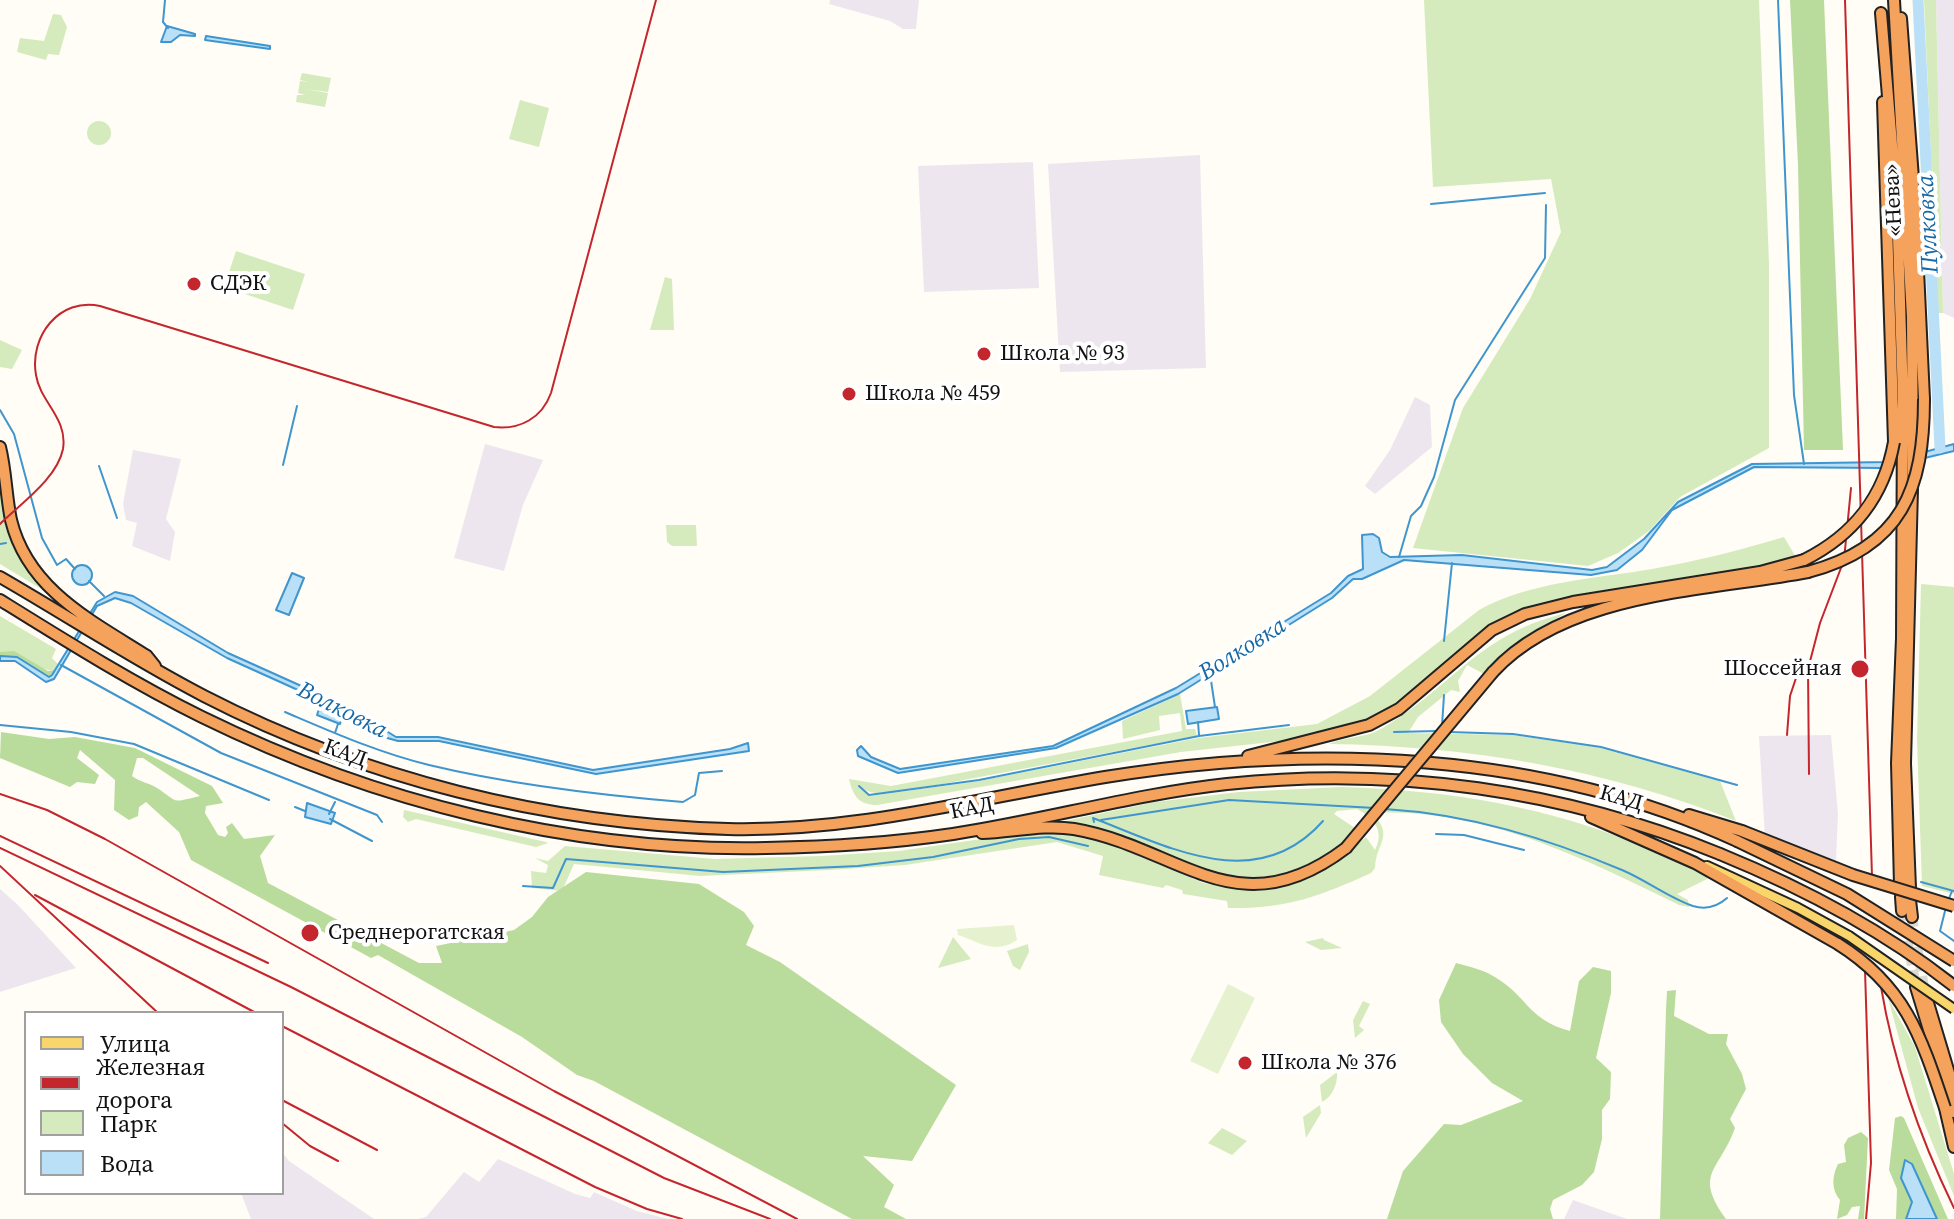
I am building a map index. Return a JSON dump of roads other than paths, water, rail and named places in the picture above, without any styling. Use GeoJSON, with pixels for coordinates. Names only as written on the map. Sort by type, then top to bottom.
{"type":"FeatureCollection","features":[{"type":"Feature","properties":{"kind":"highway","name":"«Нева»"},"geometry":{"type":"LineString","coordinates":[[1880,0],[1909,398]]}},
{"type":"Feature","properties":{"kind":"highway","name":"«Нева»"},"geometry":{"type":"LineString","coordinates":[[1894,0],[1909,398]]}},
{"type":"Feature","properties":{"kind":"highway","name":"«Нева»"},"geometry":{"type":"LineString","coordinates":[[1900,0],[1915,205],[1909,398]]}},
{"type":"Feature","properties":{"kind":"highway"},"geometry":{"type":"LineString","coordinates":[[1242,759],[1369,725],[1399,709],[1492,630],[1525,614],[1799,561],[1833,544],[1863,515],[1881,487],[1909,398]]}},
{"type":"Feature","properties":{"kind":"highway"},"geometry":{"type":"LineString","coordinates":[[954,834],[1074,829],[1106,837],[1192,873],[1247,884],[1302,875],[1346,848],[1493,672],[1537,634],[1578,616],[1626,603],[1808,572],[1861,550],[1898,515],[1920,468],[1909,398]]}},
{"type":"Feature","properties":{"kind":"highway"},"geometry":{"type":"LineString","coordinates":[[1907,914],[1905,775],[1909,398]]}},
{"type":"Feature","properties":{"kind":"highway"},"geometry":{"type":"LineString","coordinates":[[0,447],[11,521],[19,546],[44,582],[76,617]]}},
{"type":"Feature","properties":{"kind":"highway"},"geometry":{"type":"LineString","coordinates":[[0,577],[76,617]]}},
{"type":"Feature","properties":{"kind":"highway","name":"КАД"},"geometry":{"type":"LineString","coordinates":[[0,603],[172,702],[287,755],[398,794],[586,837],[713,848],[814,846],[954,834],[1150,795],[1229,784],[1343,778],[1455,785],[1617,818],[1720,854],[1831,905],[1883,936],[1954,986]]}},
{"type":"Feature","properties":{"kind":"highway","name":"КАД"},"geometry":{"type":"LineString","coordinates":[[76,617],[147,656],[159,671],[296,738],[403,777],[557,812],[727,829],[811,827],[899,816],[1099,778],[1242,759],[1354,759],[1466,767],[1534,778],[1704,817],[1739,836]]}},
{"type":"Feature","properties":{"kind":"highway"},"geometry":{"type":"LineString","coordinates":[[1555,803],[1712,870],[1838,944],[1885,980],[1906,1009],[1927,1054],[1954,1147]]}},
{"type":"Feature","properties":{"kind":"highway"},"geometry":{"type":"LineString","coordinates":[[1739,836],[1954,906]]}},
{"type":"Feature","properties":{"kind":"highway"},"geometry":{"type":"LineString","coordinates":[[1739,836],[1847,894],[1954,961]]}},
{"type":"Feature","properties":{"kind":"highway"},"geometry":{"type":"LineString","coordinates":[[1954,1090],[1921,990],[1954,1112]]}},
{"type":"Feature","properties":{"kind":"main road"},"geometry":{"type":"LineString","coordinates":[[1712,870],[1830,925],[1882,957],[1954,1009]]}},
{"type":"Feature","properties":{"kind":"water"},"geometry":{"type":"Polygon","coordinates":[[[167,26],[195,36],[180,35],[171,42],[161,42],[167,26]]]}},
{"type":"Feature","properties":{"kind":"water"},"geometry":{"type":"Polygon","coordinates":[[[206,36],[270,46],[270,49],[205,40],[206,36]]]}},
{"type":"Feature","properties":{"kind":"water","name":"Волковка"},"geometry":{"type":"Polygon","coordinates":[[[1954,444],[1954,451],[1883,468],[1754,467],[1672,510],[1642,550],[1617,570],[1591,575],[1404,560],[1362,579],[1353,579],[1332,598],[1178,694],[1056,748],[898,773],[858,756],[857,750],[861,746],[871,757],[900,769],[1053,746],[1176,688],[1331,593],[1348,576],[1363,569],[1362,535],[1373,534],[1379,538],[1382,552],[1390,557],[1462,555],[1592,570],[1607,567],[1644,539],[1678,502],[1752,464],[1888,462],[1954,444]]]}},
{"type":"Feature","properties":{"kind":"water"},"geometry":{"type":"Polygon","coordinates":[[[82,565],[89,568],[92,575],[89,582],[82,585],[75,582],[72,575],[75,568],[82,565]]]}},
{"type":"Feature","properties":{"kind":"water"},"geometry":{"type":"Polygon","coordinates":[[[292,573],[304,578],[289,615],[276,610],[292,573]]]}},
{"type":"Feature","properties":{"kind":"water"},"geometry":{"type":"Polygon","coordinates":[[[115,592],[133,596],[228,653],[348,707],[396,737],[438,737],[593,770],[730,749],[748,743],[749,751],[596,774],[439,741],[398,741],[380,736],[340,709],[227,658],[131,603],[115,598],[97,606],[54,679],[46,682],[15,661],[0,661],[0,656],[17,657],[49,677],[97,602],[115,592]]]}},
{"type":"Feature","properties":{"kind":"water"},"geometry":{"type":"Polygon","coordinates":[[[320,706],[343,715],[340,724],[317,715],[320,706]]]}},
{"type":"Feature","properties":{"kind":"water"},"geometry":{"type":"Polygon","coordinates":[[[1217,707],[1219,719],[1188,724],[1186,711],[1217,707]]]}},
{"type":"Feature","properties":{"kind":"water"},"geometry":{"type":"Polygon","coordinates":[[[307,803],[335,813],[331,824],[305,817],[307,803]]]}},
{"type":"Feature","properties":{"kind":"water"},"geometry":{"type":"Polygon","coordinates":[[[1905,1160],[1912,1164],[1937,1219],[1906,1219],[1912,1202],[1901,1178],[1905,1160]]]}},
{"type":"Feature","properties":{"kind":"waterway"},"geometry":{"type":"LineString","coordinates":[[165,0],[163,22],[168,28]]}},
{"type":"Feature","properties":{"kind":"waterway"},"geometry":{"type":"LineString","coordinates":[[1778,0],[1794,395],[1804,464]]}},
{"type":"Feature","properties":{"kind":"waterway","name":"Пулковка"},"geometry":{"type":"LineString","coordinates":[[1918,0],[1940,448]]}},
{"type":"Feature","properties":{"kind":"waterway"},"geometry":{"type":"LineString","coordinates":[[1431,204],[1545,193]]}},
{"type":"Feature","properties":{"kind":"waterway"},"geometry":{"type":"LineString","coordinates":[[1399,557],[1411,516],[1421,506],[1434,477],[1455,400],[1545,258],[1546,205]]}},
{"type":"Feature","properties":{"kind":"waterway"},"geometry":{"type":"LineString","coordinates":[[283,465],[297,406]]}},
{"type":"Feature","properties":{"kind":"waterway"},"geometry":{"type":"LineString","coordinates":[[0,410],[14,434],[42,538],[57,565],[66,559],[75,569]]}},
{"type":"Feature","properties":{"kind":"waterway"},"geometry":{"type":"LineString","coordinates":[[99,466],[117,518]]}},
{"type":"Feature","properties":{"kind":"waterway"},"geometry":{"type":"LineString","coordinates":[[0,544],[6,543]]}},
{"type":"Feature","properties":{"kind":"waterway"},"geometry":{"type":"LineString","coordinates":[[1444,641],[1452,563]]}},
{"type":"Feature","properties":{"kind":"waterway"},"geometry":{"type":"LineString","coordinates":[[89,581],[104,596]]}},
{"type":"Feature","properties":{"kind":"waterway"},"geometry":{"type":"LineString","coordinates":[[61,665],[221,753],[377,815],[382,822]]}},
{"type":"Feature","properties":{"kind":"waterway","name":"Волковка"},"geometry":{"type":"LineString","coordinates":[[1210,674],[1215,707]]}},
{"type":"Feature","properties":{"kind":"waterway"},"geometry":{"type":"LineString","coordinates":[[1442,726],[1444,695]]}},
{"type":"Feature","properties":{"kind":"waterway","name":"Волковка"},"geometry":{"type":"LineString","coordinates":[[285,712],[356,742],[410,760],[555,788],[683,802],[695,795],[699,773],[722,771]]}},
{"type":"Feature","properties":{"kind":"waterway"},"geometry":{"type":"LineString","coordinates":[[1198,722],[1199,735]]}},
{"type":"Feature","properties":{"kind":"waterway","name":"Волковка"},"geometry":{"type":"LineString","coordinates":[[335,733],[338,724]]}},
{"type":"Feature","properties":{"kind":"waterway"},"geometry":{"type":"LineString","coordinates":[[0,725],[71,732],[134,744],[269,800]]}},
{"type":"Feature","properties":{"kind":"waterway"},"geometry":{"type":"LineString","coordinates":[[859,786],[869,795],[979,780],[1199,736],[1289,725]]}},
{"type":"Feature","properties":{"kind":"waterway"},"geometry":{"type":"LineString","coordinates":[[1394,732],[1438,731]]}},
{"type":"Feature","properties":{"kind":"waterway"},"geometry":{"type":"LineString","coordinates":[[1449,732],[1513,734],[1601,747],[1737,785]]}},
{"type":"Feature","properties":{"kind":"waterway"},"geometry":{"type":"LineString","coordinates":[[1101,820],[1229,800],[1375,808]]}},
{"type":"Feature","properties":{"kind":"waterway"},"geometry":{"type":"LineString","coordinates":[[329,814],[335,802]]}},
{"type":"Feature","properties":{"kind":"waterway"},"geometry":{"type":"LineString","coordinates":[[295,807],[305,811]]}},
{"type":"Feature","properties":{"kind":"waterway"},"geometry":{"type":"LineString","coordinates":[[1385,809],[1446,816],[1535,838],[1622,870],[1693,906],[1712,906],[1727,898]]}},
{"type":"Feature","properties":{"kind":"waterway"},"geometry":{"type":"LineString","coordinates":[[1094,822],[1093,818],[1182,851],[1241,861],[1270,856],[1297,844],[1323,821]]}},
{"type":"Feature","properties":{"kind":"waterway"},"geometry":{"type":"LineString","coordinates":[[330,819],[372,841]]}},
{"type":"Feature","properties":{"kind":"waterway"},"geometry":{"type":"LineString","coordinates":[[1436,834],[1464,835],[1524,850]]}},
{"type":"Feature","properties":{"kind":"waterway"},"geometry":{"type":"LineString","coordinates":[[523,886],[553,888],[566,859],[723,872],[858,866],[933,857],[1019,839],[1049,837],[1088,846]]}},
{"type":"Feature","properties":{"kind":"waterway"},"geometry":{"type":"LineString","coordinates":[[1921,882],[1954,891]]}},
{"type":"Feature","properties":{"kind":"waterway"},"geometry":{"type":"LineString","coordinates":[[1948,901],[1952,891]]}},
{"type":"Feature","properties":{"kind":"waterway"},"geometry":{"type":"LineString","coordinates":[[1946,907],[1940,931],[1954,941]]}},
{"type":"Feature","properties":{"kind":"tunnel"},"geometry":{"type":"LineString","coordinates":[[1902,911],[1916,987]]}},
{"type":"Feature","properties":{"kind":"tunnel"},"geometry":{"type":"LineString","coordinates":[[1912,917],[1925,993]]}},
{"type":"Feature","properties":{"kind":"tram line"},"geometry":{"type":"LineString","coordinates":[[0,524],[46,481],[59,460],[63,438],[58,419],[36,375],[37,346],[50,322],[72,308],[85,305],[100,306],[494,427],[521,424],[536,416],[551,393],[656,0]]}},
{"type":"Feature","properties":{"kind":"railway"},"geometry":{"type":"LineString","coordinates":[[1845,0],[1872,876]]}},
{"type":"Feature","properties":{"kind":"railway"},"geometry":{"type":"LineString","coordinates":[[1809,774],[1808,669],[1820,623],[1844,560],[1851,488]]}},
{"type":"Feature","properties":{"kind":"railway"},"geometry":{"type":"LineString","coordinates":[[1787,735],[1790,696],[1803,657]]}},
{"type":"Feature","properties":{"kind":"railway"},"geometry":{"type":"LineString","coordinates":[[0,794],[47,810],[105,839],[554,1091],[797,1219]]}},
{"type":"Feature","properties":{"kind":"railway"},"geometry":{"type":"LineString","coordinates":[[0,836],[268,963]]}},
{"type":"Feature","properties":{"kind":"railway"},"geometry":{"type":"LineString","coordinates":[[0,848],[291,987],[664,1178],[770,1219]]}},
{"type":"Feature","properties":{"kind":"railway"},"geometry":{"type":"LineString","coordinates":[[0,866],[156,1011]]}},
{"type":"Feature","properties":{"kind":"railway"},"geometry":{"type":"LineString","coordinates":[[35,895],[252,1011]]}},
{"type":"Feature","properties":{"kind":"railway"},"geometry":{"type":"LineString","coordinates":[[1865,970],[1871,1163],[1866,1219]]}},
{"type":"Feature","properties":{"kind":"railway"},"geometry":{"type":"LineString","coordinates":[[1881,987],[1893,1044],[1910,1100],[1954,1208]]}},
{"type":"Feature","properties":{"kind":"railway"},"geometry":{"type":"LineString","coordinates":[[284,1027],[595,1187],[647,1209],[682,1219]]}},
{"type":"Feature","properties":{"kind":"railway"},"geometry":{"type":"LineString","coordinates":[[284,1101],[377,1150]]}},
{"type":"Feature","properties":{"kind":"railway"},"geometry":{"type":"LineString","coordinates":[[284,1125],[310,1146],[338,1161]]}},
{"type":"Feature","properties":{"kind":"place","name":"СДЭК"},"geometry":{"type":"Point","coordinates":[194,284]}},
{"type":"Feature","properties":{"kind":"place","name":"Школа № 93"},"geometry":{"type":"Point","coordinates":[984,354]}},
{"type":"Feature","properties":{"kind":"place","name":"Школа № 459"},"geometry":{"type":"Point","coordinates":[849,394]}},
{"type":"Feature","properties":{"kind":"place","name":"Шоссейная"},"geometry":{"type":"Point","coordinates":[1860,669]}},
{"type":"Feature","properties":{"kind":"place","name":"Среднерогатская"},"geometry":{"type":"Point","coordinates":[310,933]}},
{"type":"Feature","properties":{"kind":"place","name":"Школа № 376"},"geometry":{"type":"Point","coordinates":[1245,1063]}}]}
